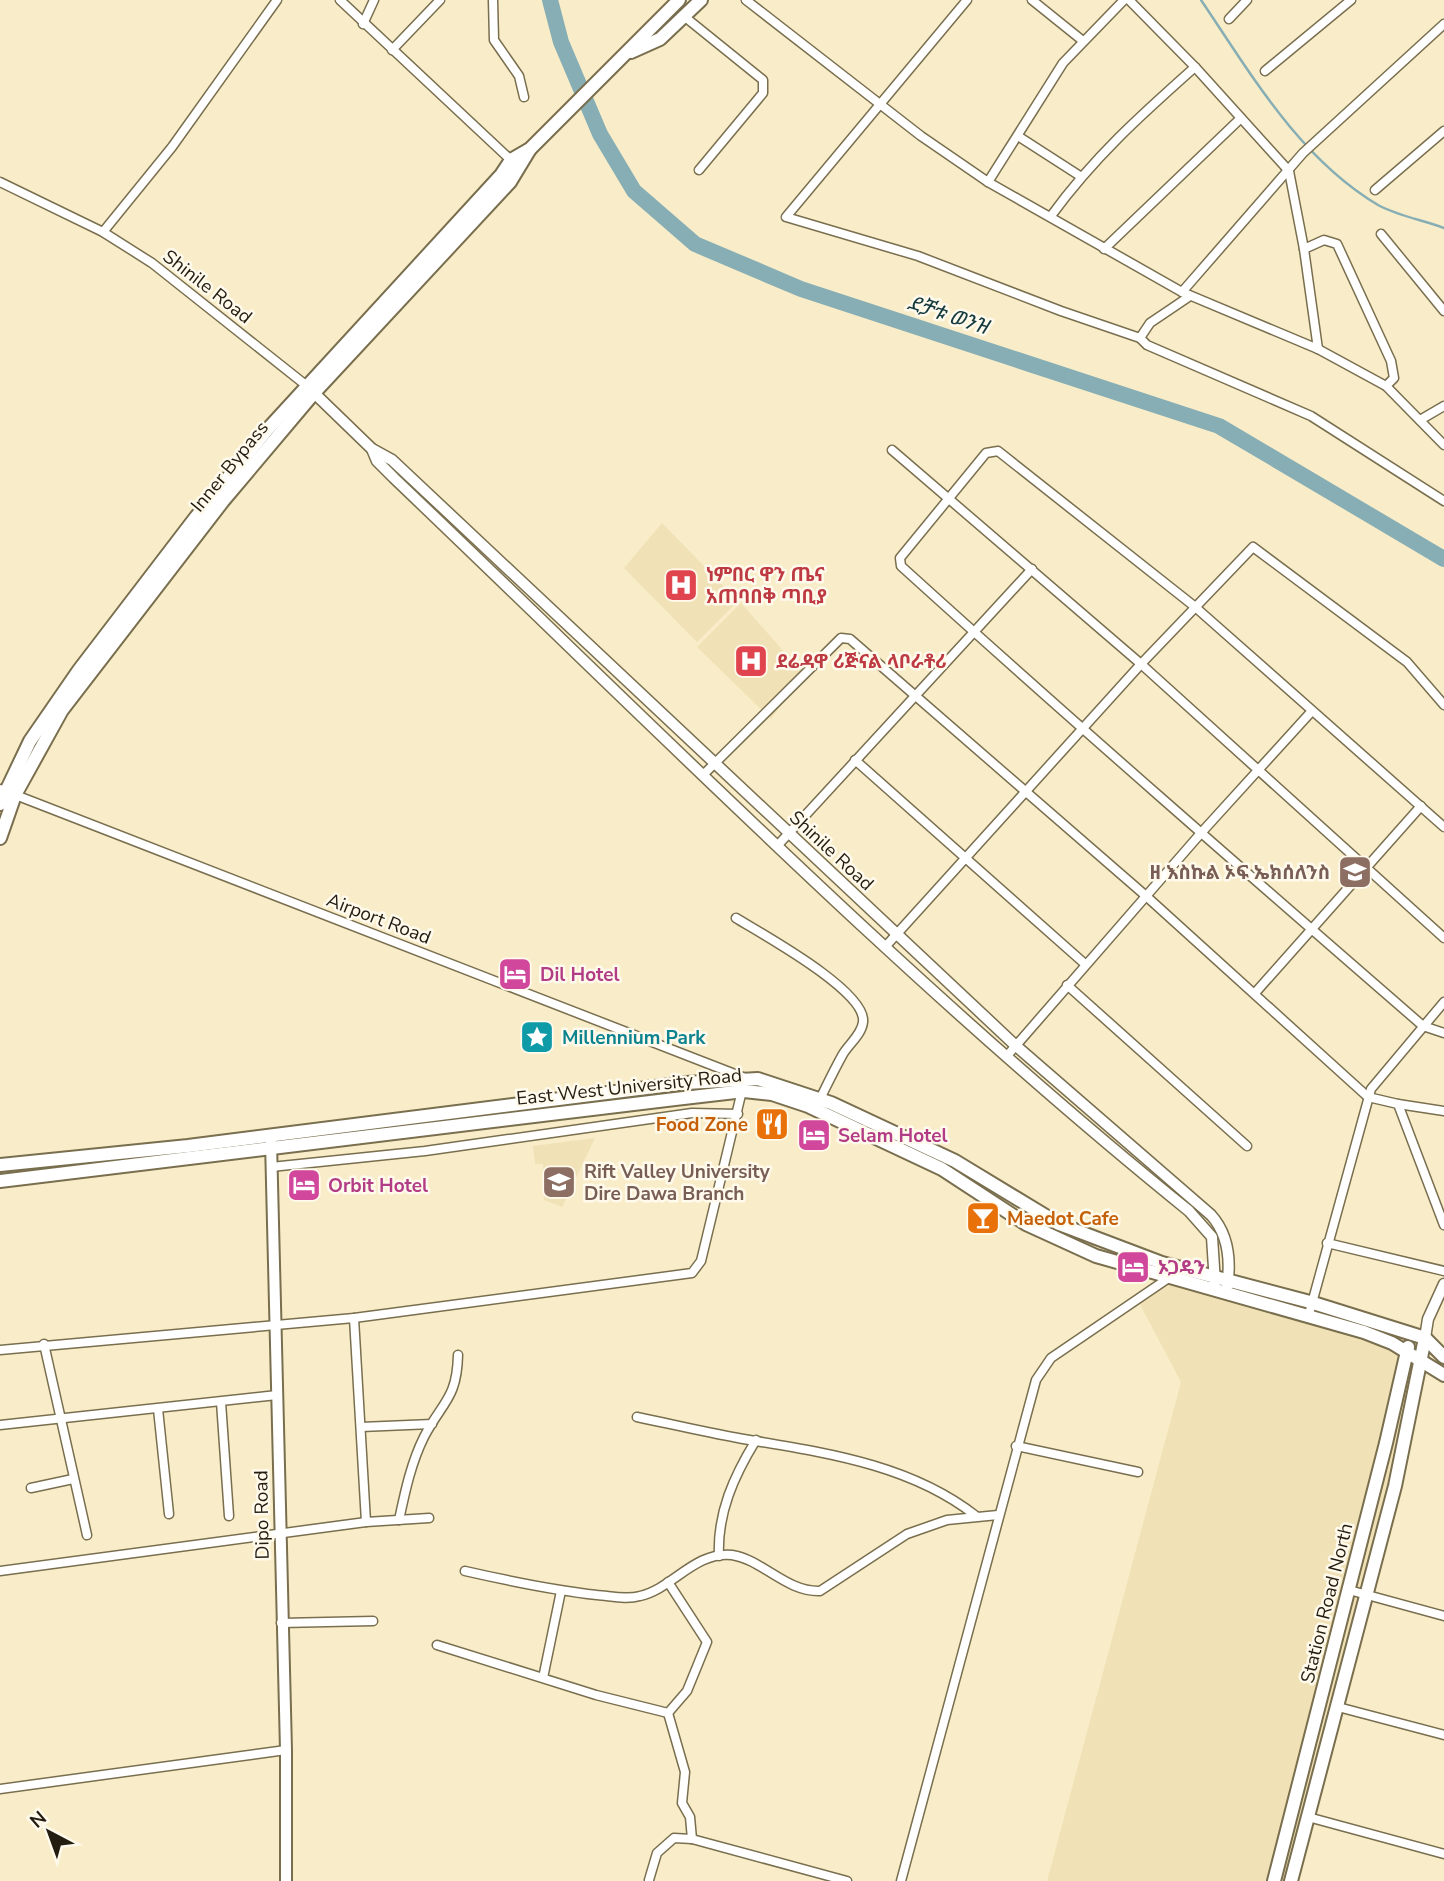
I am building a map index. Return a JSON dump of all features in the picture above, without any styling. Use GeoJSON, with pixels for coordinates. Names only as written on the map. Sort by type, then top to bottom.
{"type":"FeatureCollection","features":[{"type":"Feature","properties":{"kind":"main road","name":"Inner Bypass"},"geometry":{"type":"LineString","coordinates":[[0,804],[6,791],[62,710],[219,497],[311,390],[516,164],[680,0]]}},
{"type":"Feature","properties":{"kind":"main road","name":"Inner Bypass"},"geometry":{"type":"LineString","coordinates":[[627,54],[660,39],[701,0]]}},
{"type":"Feature","properties":{"kind":"main road","name":"Inner Bypass"},"geometry":{"type":"LineString","coordinates":[[0,838],[6,791]]}},
{"type":"Feature","properties":{"kind":"main road","name":"East West University Road"},"geometry":{"type":"LineString","coordinates":[[0,1181],[380,1135],[745,1085],[758,1079],[955,1161],[1059,1224],[1221,1286]]}},
{"type":"Feature","properties":{"kind":"main road","name":"East West University Road"},"geometry":{"type":"LineString","coordinates":[[0,1165],[378,1121],[745,1085]]}},
{"type":"Feature","properties":{"kind":"main road","name":"East West University Road"},"geometry":{"type":"LineString","coordinates":[[818,1104],[943,1169],[1026,1224],[1096,1256],[1170,1279],[1221,1286],[1419,1336]]}},
{"type":"Feature","properties":{"kind":"main road"},"geometry":{"type":"LineString","coordinates":[[378,1121],[380,1135]]}},
{"type":"Feature","properties":{"kind":"main road","name":"Dipo Road"},"geometry":{"type":"LineString","coordinates":[[270,1135],[286,1750],[286,1881]]}},
{"type":"Feature","properties":{"kind":"main road"},"geometry":{"type":"LineString","coordinates":[[1069,1244],[1075,1230]]}},
{"type":"Feature","properties":{"kind":"main road","name":"East West University Road"},"geometry":{"type":"LineString","coordinates":[[1309,1308],[1406,1351],[1444,1375]]}},
{"type":"Feature","properties":{"kind":"main road"},"geometry":{"type":"LineString","coordinates":[[1419,1336],[1444,1357]]}},
{"type":"Feature","properties":{"kind":"main road","name":"Station Road North"},"geometry":{"type":"LineString","coordinates":[[1274,1881],[1349,1590],[1406,1351],[1419,1336]]}},
{"type":"Feature","properties":{"kind":"main road","name":"Station Road North"},"geometry":{"type":"LineString","coordinates":[[1291,1881],[1395,1486],[1418,1361],[1419,1336]]}},
{"type":"Feature","properties":{"kind":"street"},"geometry":{"type":"LineString","coordinates":[[103,232],[172,147],[277,0]]}},
{"type":"Feature","properties":{"kind":"street"},"geometry":{"type":"LineString","coordinates":[[340,0],[516,164]]}},
{"type":"Feature","properties":{"kind":"street"},"geometry":{"type":"LineString","coordinates":[[363,24],[374,0]]}},
{"type":"Feature","properties":{"kind":"street"},"geometry":{"type":"LineString","coordinates":[[392,50],[440,0]]}},
{"type":"Feature","properties":{"kind":"street"},"geometry":{"type":"LineString","coordinates":[[493,0],[494,40],[519,76],[524,97]]}},
{"type":"Feature","properties":{"kind":"street"},"geometry":{"type":"LineString","coordinates":[[746,0],[880,104],[988,182],[1186,294],[1318,349],[1386,386],[1444,445]]}},
{"type":"Feature","properties":{"kind":"street"},"geometry":{"type":"LineString","coordinates":[[967,0],[786,217],[918,256],[1060,311],[1140,338],[1146,345],[1311,416],[1444,501]]}},
{"type":"Feature","properties":{"kind":"street"},"geometry":{"type":"LineString","coordinates":[[1032,0],[1083,41]]}},
{"type":"Feature","properties":{"kind":"street"},"geometry":{"type":"LineString","coordinates":[[988,182],[1063,63],[1126,0],[1195,67],[1289,171],[1304,249],[1318,349]]}},
{"type":"Feature","properties":{"kind":"street"},"geometry":{"type":"LineString","coordinates":[[1229,19],[1247,0]]}},
{"type":"Feature","properties":{"kind":"street"},"geometry":{"type":"LineString","coordinates":[[1265,71],[1351,0]]}},
{"type":"Feature","properties":{"kind":"street"},"geometry":{"type":"LineString","coordinates":[[685,17],[763,80],[765,86],[763,93],[699,170]]}},
{"type":"Feature","properties":{"kind":"street"},"geometry":{"type":"LineString","coordinates":[[1140,338],[1150,323],[1186,294],[1303,153],[1444,23]]}},
{"type":"Feature","properties":{"kind":"street"},"geometry":{"type":"LineString","coordinates":[[1051,216],[1080,176],[1119,133],[1195,67]]}},
{"type":"Feature","properties":{"kind":"street"},"geometry":{"type":"LineString","coordinates":[[1104,249],[1241,118]]}},
{"type":"Feature","properties":{"kind":"street"},"geometry":{"type":"LineString","coordinates":[[1375,190],[1444,131]]}},
{"type":"Feature","properties":{"kind":"street"},"geometry":{"type":"LineString","coordinates":[[1018,136],[1080,176]]}},
{"type":"Feature","properties":{"kind":"street","name":"Shinile Road"},"geometry":{"type":"LineString","coordinates":[[0,182],[103,232],[152,263],[311,390],[372,449],[392,460],[1015,1045],[1194,1198],[1221,1226],[1228,1249],[1221,1286]]}},
{"type":"Feature","properties":{"kind":"street"},"geometry":{"type":"LineString","coordinates":[[1381,234],[1444,311]]}},
{"type":"Feature","properties":{"kind":"street"},"geometry":{"type":"LineString","coordinates":[[1304,249],[1324,240],[1337,244],[1391,361],[1394,378],[1386,386]]}},
{"type":"Feature","properties":{"kind":"street"},"geometry":{"type":"LineString","coordinates":[[1420,420],[1444,406]]}},
{"type":"Feature","properties":{"kind":"street","name":"Shinile Road"},"geometry":{"type":"LineString","coordinates":[[372,449],[377,461],[394,478],[885,947],[1006,1057],[1189,1212],[1212,1237],[1221,1286]]}},
{"type":"Feature","properties":{"kind":"street"},"geometry":{"type":"LineString","coordinates":[[892,450],[948,501],[1032,569],[1141,664],[1444,938]]}},
{"type":"Feature","properties":{"kind":"street"},"geometry":{"type":"LineString","coordinates":[[1444,827],[1194,606],[998,451],[986,453],[899,562],[972,631],[1423,1026],[1444,1033]]}},
{"type":"Feature","properties":{"kind":"street"},"geometry":{"type":"LineString","coordinates":[[885,947],[1249,548],[1258,547],[1407,663],[1444,705]]}},
{"type":"Feature","properties":{"kind":"street"},"geometry":{"type":"LineString","coordinates":[[778,845],[972,631],[1032,569]]}},
{"type":"Feature","properties":{"kind":"street"},"geometry":{"type":"LineString","coordinates":[[704,774],[843,637],[850,639],[1146,896],[1368,1097],[1444,1111]]}},
{"type":"Feature","properties":{"kind":"street"},"geometry":{"type":"LineString","coordinates":[[1006,1057],[1201,832],[1311,712]]}},
{"type":"Feature","properties":{"kind":"street"},"geometry":{"type":"LineString","coordinates":[[855,760],[1085,964]]}},
{"type":"Feature","properties":{"kind":"street","name":"Airport Road"},"geometry":{"type":"LineString","coordinates":[[6,791],[667,1045],[745,1085]]}},
{"type":"Feature","properties":{"kind":"street"},"geometry":{"type":"LineString","coordinates":[[1255,993],[1420,806]]}},
{"type":"Feature","properties":{"kind":"street"},"geometry":{"type":"LineString","coordinates":[[736,918],[820,970],[841,988],[862,1013],[864,1021],[860,1031],[844,1052],[818,1104]]}},
{"type":"Feature","properties":{"kind":"street"},"geometry":{"type":"LineString","coordinates":[[1067,985],[1247,1146]]}},
{"type":"Feature","properties":{"kind":"street"},"geometry":{"type":"LineString","coordinates":[[1309,1308],[1368,1097],[1382,1073],[1444,1002]]}},
{"type":"Feature","properties":{"kind":"street"},"geometry":{"type":"LineString","coordinates":[[0,1350],[354,1318],[692,1273],[701,1261],[745,1085]]}},
{"type":"Feature","properties":{"kind":"street"},"geometry":{"type":"LineString","coordinates":[[1398,1104],[1444,1225]]}},
{"type":"Feature","properties":{"kind":"street"},"geometry":{"type":"LineString","coordinates":[[271,1167],[425,1151],[692,1113],[738,1114]]}},
{"type":"Feature","properties":{"kind":"street"},"geometry":{"type":"LineString","coordinates":[[1327,1243],[1444,1271]]}},
{"type":"Feature","properties":{"kind":"street"},"geometry":{"type":"LineString","coordinates":[[901,1881],[1016,1446],[1036,1380],[1051,1358],[1170,1279],[1179,1268]]}},
{"type":"Feature","properties":{"kind":"street"},"geometry":{"type":"LineString","coordinates":[[1419,1336],[1444,1284]]}},
{"type":"Feature","properties":{"kind":"street"},"geometry":{"type":"LineString","coordinates":[[354,1318],[366,1522]]}},
{"type":"Feature","properties":{"kind":"street"},"geometry":{"type":"LineString","coordinates":[[44,1344],[87,1535]]}},
{"type":"Feature","properties":{"kind":"street"},"geometry":{"type":"LineString","coordinates":[[399,1520],[411,1469],[432,1424],[454,1391],[458,1354]]}},
{"type":"Feature","properties":{"kind":"street"},"geometry":{"type":"LineString","coordinates":[[0,1424],[59,1420],[277,1395]]}},
{"type":"Feature","properties":{"kind":"street"},"geometry":{"type":"LineString","coordinates":[[221,1402],[229,1516]]}},
{"type":"Feature","properties":{"kind":"street"},"geometry":{"type":"LineString","coordinates":[[158,1409],[169,1514]]}},
{"type":"Feature","properties":{"kind":"street"},"geometry":{"type":"LineString","coordinates":[[637,1417],[793,1446],[886,1469],[929,1484],[976,1516]]}},
{"type":"Feature","properties":{"kind":"street"},"geometry":{"type":"LineString","coordinates":[[361,1427],[432,1424]]}},
{"type":"Feature","properties":{"kind":"street"},"geometry":{"type":"LineString","coordinates":[[719,1556],[718,1534],[722,1514],[737,1472],[756,1440]]}},
{"type":"Feature","properties":{"kind":"street"},"geometry":{"type":"LineString","coordinates":[[1016,1446],[1138,1472]]}},
{"type":"Feature","properties":{"kind":"street"},"geometry":{"type":"LineString","coordinates":[[31,1488],[73,1479]]}},
{"type":"Feature","properties":{"kind":"street"},"geometry":{"type":"LineString","coordinates":[[465,1571],[561,1591],[626,1598],[641,1596],[703,1560],[719,1556],[741,1558],[786,1583],[820,1591],[899,1537],[947,1520],[998,1516]]}},
{"type":"Feature","properties":{"kind":"street"},"geometry":{"type":"LineString","coordinates":[[0,1571],[366,1522],[429,1518]]}},
{"type":"Feature","properties":{"kind":"street"},"geometry":{"type":"LineString","coordinates":[[668,1582],[707,1642],[687,1691],[668,1713]]}},
{"type":"Feature","properties":{"kind":"street"},"geometry":{"type":"LineString","coordinates":[[1349,1590],[1444,1616]]}},
{"type":"Feature","properties":{"kind":"street"},"geometry":{"type":"LineString","coordinates":[[543,1678],[561,1591]]}},
{"type":"Feature","properties":{"kind":"street"},"geometry":{"type":"LineString","coordinates":[[281,1623],[373,1621]]}},
{"type":"Feature","properties":{"kind":"street"},"geometry":{"type":"LineString","coordinates":[[543,1678],[468,1654],[437,1645],[543,1678],[668,1713]]}},
{"type":"Feature","properties":{"kind":"street"},"geometry":{"type":"LineString","coordinates":[[1338,1707],[1444,1735]]}},
{"type":"Feature","properties":{"kind":"street"},"geometry":{"type":"LineString","coordinates":[[668,1713],[685,1772],[682,1803],[690,1817],[692,1839]]}},
{"type":"Feature","properties":{"kind":"street"},"geometry":{"type":"LineString","coordinates":[[0,1789],[286,1750]]}},
{"type":"Feature","properties":{"kind":"street"},"geometry":{"type":"LineString","coordinates":[[1308,1817],[1444,1854]]}},
{"type":"Feature","properties":{"kind":"street"},"geometry":{"type":"LineString","coordinates":[[649,1880],[652,1862],[662,1846],[674,1838],[692,1839],[847,1881]]}},
{"type":"Feature","properties":{"kind":"shaded area","name":"ነምበር ዋን ጤና አጠባበቅ ጣቢያ"},"geometry":{"type":"Polygon","coordinates":[[[662,523],[738,601],[697,642],[624,568],[662,523]]]}},
{"type":"Feature","properties":{"kind":"shaded area","name":"ደሬዳዋ ሪጅናል ላቦራቶሪ"},"geometry":{"type":"Polygon","coordinates":[[[741,603],[804,674],[771,719],[697,647],[741,603]]]}},
{"type":"Feature","properties":{"kind":"shaded area"},"geometry":{"type":"Polygon","coordinates":[[[679,1090],[399,1127],[393,1124],[679,1090]]]}},
{"type":"Feature","properties":{"kind":"shaded area","name":"Rift Valley University Dire Dawa Branch"},"geometry":{"type":"Polygon","coordinates":[[[595,1138],[562,1207],[544,1200],[543,1164],[535,1164],[533,1146],[595,1138]]]}},
{"type":"Feature","properties":{"kind":"shaded area"},"geometry":{"type":"Polygon","coordinates":[[[259,1141],[256,1145],[0,1176],[0,1171],[259,1141]]]}},
{"type":"Feature","properties":{"kind":"shaded area"},"geometry":{"type":"Polygon","coordinates":[[[1166,1277],[1430,1352],[1296,1881],[1047,1881],[1181,1382],[1136,1297],[1166,1277]]]}},
{"type":"Feature","properties":{"kind":"waterway","name":"ደቻቱ ወንዝ"},"geometry":{"type":"LineString","coordinates":[[550,0],[561,42],[600,134],[634,191],[695,244],[801,289],[1219,426],[1444,559]]}},
{"type":"Feature","properties":{"kind":"waterway"},"geometry":{"type":"LineString","coordinates":[[1201,0],[1258,85],[1300,139],[1324,164],[1378,205],[1444,228]]}},
{"type":"Feature","properties":{"kind":"place","name":"ነምበር ዋን ጤና አጠባበቅ ጣቢያ"},"geometry":{"type":"Point","coordinates":[681,585]}},
{"type":"Feature","properties":{"kind":"place","name":"ደሬዳዋ ሪጅናል ላቦራቶሪ"},"geometry":{"type":"Point","coordinates":[751,661]}},
{"type":"Feature","properties":{"kind":"place","name":"ዘ እስኩል ኦፍ ኤክሰለንስ"},"geometry":{"type":"Point","coordinates":[1355,872]}},
{"type":"Feature","properties":{"kind":"place","name":"Dil Hotel"},"geometry":{"type":"Point","coordinates":[515,974]}},
{"type":"Feature","properties":{"kind":"place","name":"Millennium Park"},"geometry":{"type":"Point","coordinates":[537,1037]}},
{"type":"Feature","properties":{"kind":"place","name":"Food Zone"},"geometry":{"type":"Point","coordinates":[772,1124]}},
{"type":"Feature","properties":{"kind":"place","name":"Selam Hotel"},"geometry":{"type":"Point","coordinates":[814,1135]}},
{"type":"Feature","properties":{"kind":"place","name":"Rift Valley University Dire Dawa Branch"},"geometry":{"type":"Point","coordinates":[559,1182]}},
{"type":"Feature","properties":{"kind":"place","name":"Orbit Hotel"},"geometry":{"type":"Point","coordinates":[304,1185]}},
{"type":"Feature","properties":{"kind":"place","name":"Maedot Cafe"},"geometry":{"type":"Point","coordinates":[983,1218]}},
{"type":"Feature","properties":{"kind":"place","name":"ኦጋዴን"},"geometry":{"type":"Point","coordinates":[1133,1267]}}]}
